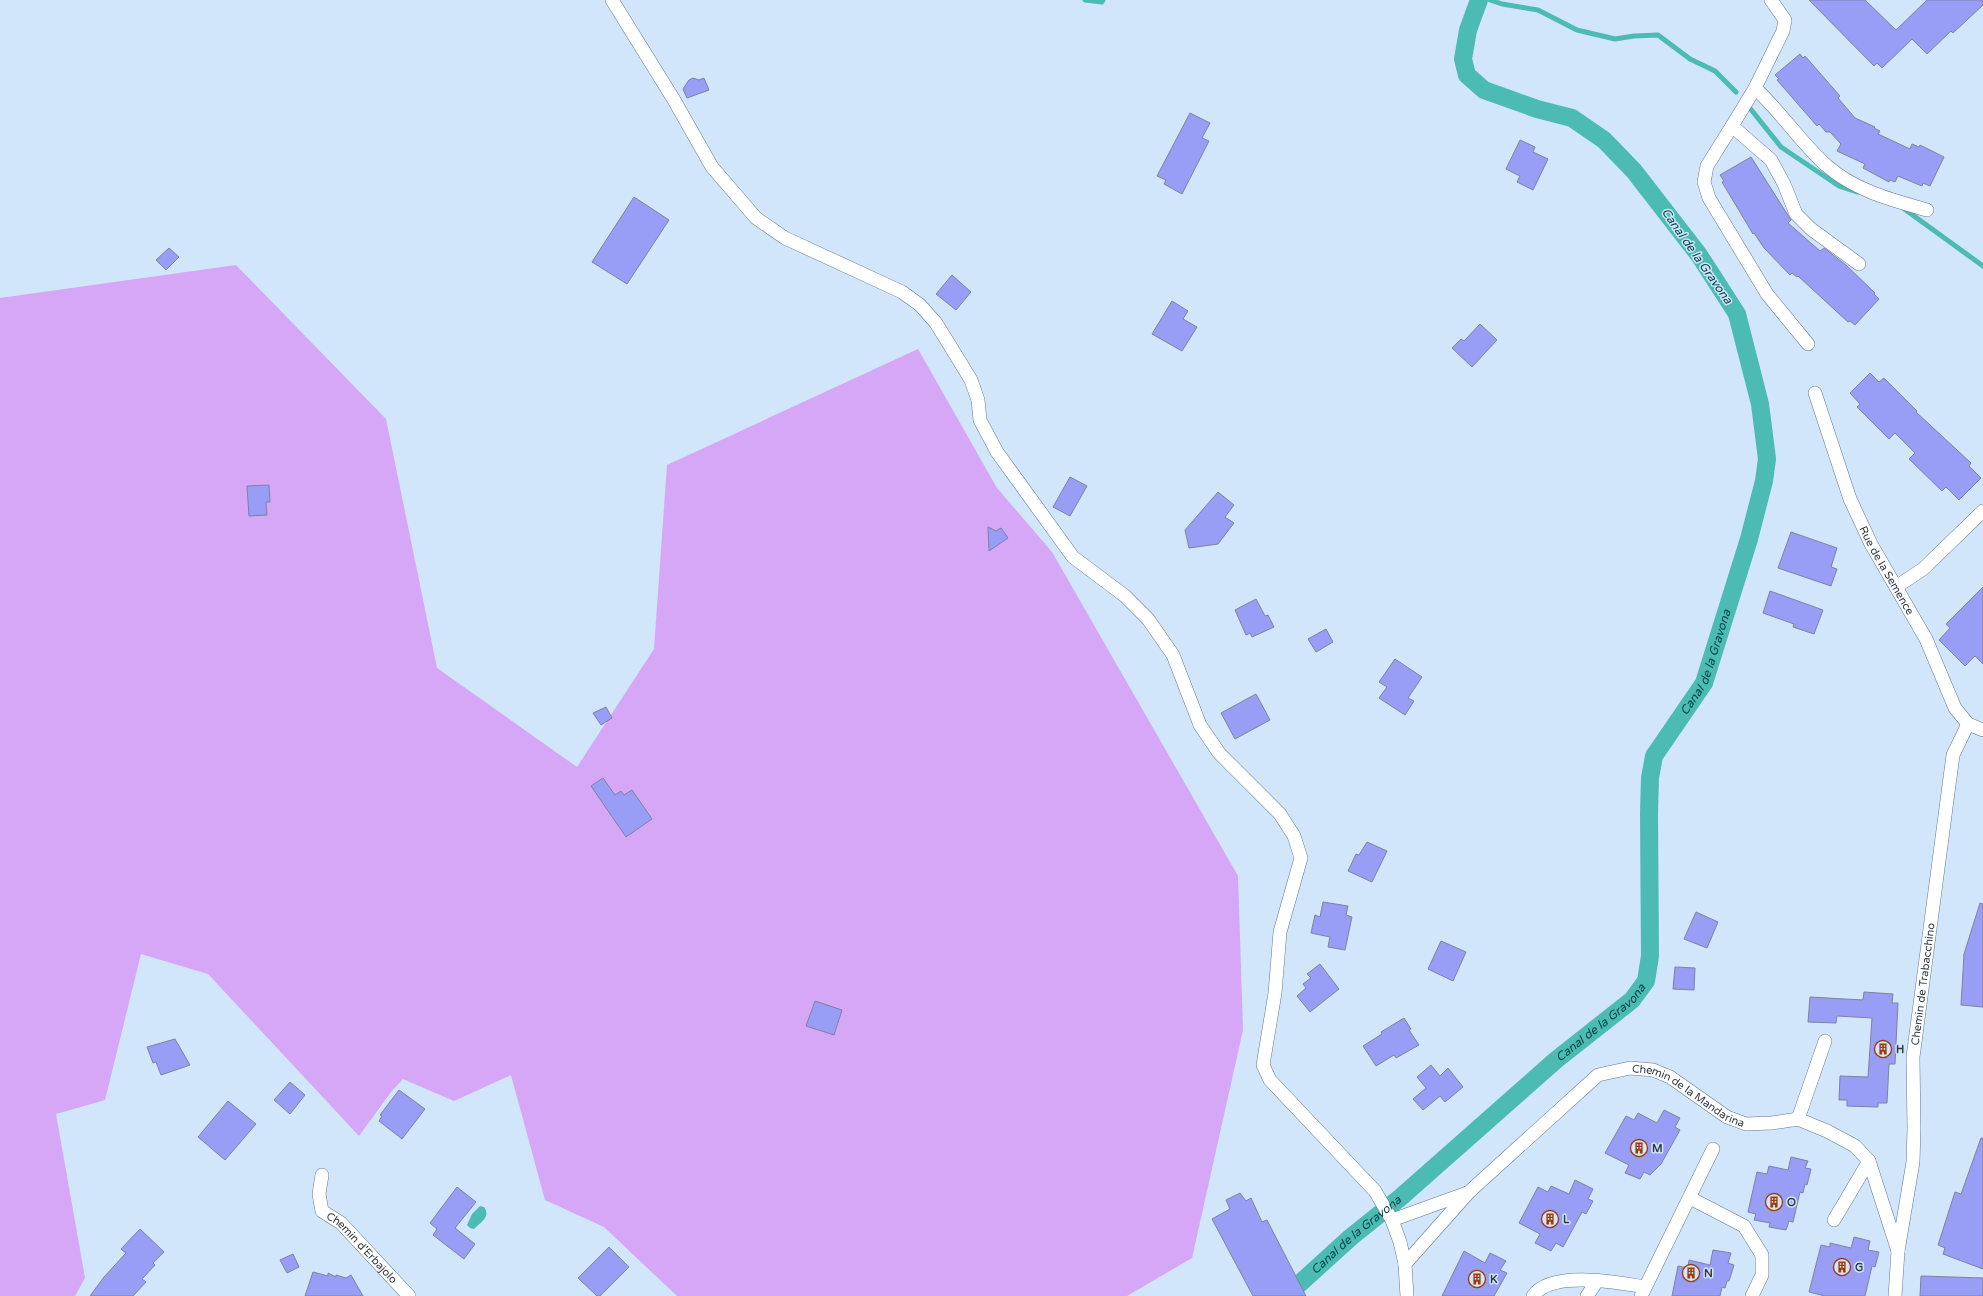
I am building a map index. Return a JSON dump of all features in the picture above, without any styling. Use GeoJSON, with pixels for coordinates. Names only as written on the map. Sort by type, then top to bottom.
{"type":"FeatureCollection","features":[{"type":"Feature","properties":{"kind":"street"},"geometry":{"type":"LineString","coordinates":[[612,0],[674,100],[712,167],[756,218],[785,238],[902,292],[920,305],[936,323],[971,380],[978,400],[980,420],[997,452],[1073,557],[1125,596],[1148,619],[1173,655],[1200,724],[1219,753],[1280,814],[1294,836],[1301,858],[1280,932],[1275,993],[1263,1065],[1270,1080],[1375,1191],[1392,1220],[1400,1242],[1405,1264],[1407,1296]]}},
{"type":"Feature","properties":{"kind":"street"},"geometry":{"type":"LineString","coordinates":[[1771,0],[1785,20],[1783,31],[1755,88],[1707,166],[1704,182],[1709,198],[1767,294],[1808,344]]}},
{"type":"Feature","properties":{"kind":"street"},"geometry":{"type":"LineString","coordinates":[[1755,88],[1773,105],[1828,167],[1862,189],[1927,210]]}},
{"type":"Feature","properties":{"kind":"street"},"geometry":{"type":"LineString","coordinates":[[1732,126],[1770,160],[1784,184],[1796,214],[1811,229],[1859,264]]}},
{"type":"Feature","properties":{"kind":"street","name":"Rue de la Semence"},"geometry":{"type":"LineString","coordinates":[[1815,394],[1850,499],[1871,544],[1926,639],[1955,708],[1968,724],[1983,730]]}},
{"type":"Feature","properties":{"kind":"street"},"geometry":{"type":"LineString","coordinates":[[1896,587],[1923,569],[1983,511]]}},
{"type":"Feature","properties":{"kind":"street","name":"Chemin de Trabacchino"},"geometry":{"type":"LineString","coordinates":[[1895,1296],[1898,1251],[1913,1162],[1913,1057],[1953,755],[1968,724]]}},
{"type":"Feature","properties":{"kind":"street"},"geometry":{"type":"LineString","coordinates":[[1824,1041],[1798,1119],[1827,1131],[1855,1146],[1869,1161],[1898,1251]]}},
{"type":"Feature","properties":{"kind":"street","name":"Chemin de la Mandarina"},"geometry":{"type":"LineString","coordinates":[[1405,1264],[1469,1192],[1598,1075],[1630,1068],[1653,1070],[1670,1077],[1727,1118],[1746,1124],[1772,1123],[1798,1119]]}},
{"type":"Feature","properties":{"kind":"street"},"geometry":{"type":"LineString","coordinates":[[1533,1296],[1547,1285],[1562,1281],[1619,1282],[1643,1292],[1660,1253],[1690,1198],[1712,1149]]}},
{"type":"Feature","properties":{"kind":"street"},"geometry":{"type":"LineString","coordinates":[[1834,1220],[1869,1161]]}},
{"type":"Feature","properties":{"kind":"street","name":"Chemin d'Erbajolo"},"geometry":{"type":"LineString","coordinates":[[322,1175],[318,1194],[322,1211],[341,1223],[408,1296]]}},
{"type":"Feature","properties":{"kind":"street","name":"Chemin de la Mandarina"},"geometry":{"type":"LineString","coordinates":[[1392,1220],[1469,1192]]}},
{"type":"Feature","properties":{"kind":"street"},"geometry":{"type":"LineString","coordinates":[[1690,1198],[1744,1226],[1762,1255],[1762,1275],[1752,1296]]}},
{"type":"Feature","properties":{"kind":"street"},"geometry":{"type":"LineString","coordinates":[[1587,1296],[1597,1281]]}},
{"type":"Feature","properties":{"kind":"shaded area"},"geometry":{"type":"Polygon","coordinates":[[[236,265],[386,419],[437,668],[577,767],[654,649],[667,465],[918,349],[997,488],[1052,552],[1238,876],[1243,1030],[1192,1258],[1127,1296],[677,1296],[604,1227],[545,1200],[511,1075],[454,1101],[403,1079],[391,1092],[359,1136],[208,974],[141,954],[105,1100],[56,1114],[85,1278],[75,1296],[0,1296],[0,298],[236,265]]]}},
{"type":"Feature","properties":{"kind":"shaded area"},"geometry":{"type":"Polygon","coordinates":[[[480,1206],[484,1207],[486,1217],[474,1229],[470,1228],[467,1225],[472,1214],[480,1206]]]}},
{"type":"Feature","properties":{"kind":"building"},"geometry":{"type":"Polygon","coordinates":[[[1809,0],[1865,0],[1896,30],[1927,0],[1983,0],[1983,5],[1953,33],[1951,31],[1927,54],[1912,39],[1882,68],[1877,63],[1874,66],[1809,0]]]}},
{"type":"Feature","properties":{"kind":"building"},"geometry":{"type":"Polygon","coordinates":[[[1800,54],[1803,58],[1805,56],[1840,96],[1838,98],[1855,118],[1875,127],[1874,128],[1880,131],[1878,134],[1910,149],[1912,144],[1919,147],[1920,145],[1944,157],[1930,186],[1923,183],[1922,186],[1898,176],[1895,182],[1890,180],[1889,182],[1863,168],[1865,164],[1837,151],[1841,144],[1830,132],[1826,132],[1819,124],[1817,126],[1777,80],[1779,79],[1775,75],[1800,54]]]}},
{"type":"Feature","properties":{"kind":"building"},"geometry":{"type":"Polygon","coordinates":[[[693,78],[699,80],[704,78],[709,90],[687,98],[683,89],[689,80],[693,78]]]}},
{"type":"Feature","properties":{"kind":"building"},"geometry":{"type":"Polygon","coordinates":[[[1190,113],[1210,123],[1202,138],[1209,141],[1182,194],[1164,184],[1166,180],[1157,176],[1190,113]]]}},
{"type":"Feature","properties":{"kind":"building"},"geometry":{"type":"Polygon","coordinates":[[[1520,140],[1535,147],[1533,152],[1548,159],[1533,190],[1517,182],[1520,176],[1506,169],[1520,140]]]}},
{"type":"Feature","properties":{"kind":"building"},"geometry":{"type":"Polygon","coordinates":[[[1751,157],[1791,220],[1788,223],[1820,251],[1824,248],[1846,265],[1875,293],[1874,294],[1879,299],[1855,325],[1850,321],[1848,322],[1798,276],[1797,277],[1792,273],[1790,275],[1764,248],[1754,233],[1753,234],[1722,182],[1724,181],[1720,175],[1751,157]]]}},
{"type":"Feature","properties":{"kind":"building"},"geometry":{"type":"Polygon","coordinates":[[[634,197],[669,220],[627,284],[592,262],[634,197]]]}},
{"type":"Feature","properties":{"kind":"building"},"geometry":{"type":"Polygon","coordinates":[[[169,248],[179,257],[166,270],[156,260],[169,248]]]}},
{"type":"Feature","properties":{"kind":"building"},"geometry":{"type":"Polygon","coordinates":[[[952,275],[971,292],[956,310],[936,294],[952,275]]]}},
{"type":"Feature","properties":{"kind":"building"},"geometry":{"type":"Polygon","coordinates":[[[1172,301],[1188,311],[1183,319],[1197,327],[1182,351],[1152,334],[1172,301]]]}},
{"type":"Feature","properties":{"kind":"building"},"geometry":{"type":"Polygon","coordinates":[[[1480,324],[1497,340],[1472,367],[1452,348],[1461,339],[1464,341],[1480,324]]]}},
{"type":"Feature","properties":{"kind":"building"},"geometry":{"type":"Polygon","coordinates":[[[1870,373],[1879,382],[1884,378],[1917,411],[1916,412],[1971,463],[1969,466],[1981,478],[1959,500],[1946,487],[1942,491],[1909,459],[1915,453],[1895,433],[1889,439],[1857,407],[1860,404],[1850,393],[1870,373]]]}},
{"type":"Feature","properties":{"kind":"building"},"geometry":{"type":"Polygon","coordinates":[[[1070,477],[1087,486],[1070,516],[1053,507],[1070,477]]]}},
{"type":"Feature","properties":{"kind":"building"},"geometry":{"type":"Polygon","coordinates":[[[269,485],[270,502],[266,502],[267,515],[249,516],[247,486],[269,485]]]}},
{"type":"Feature","properties":{"kind":"building"},"geometry":{"type":"Polygon","coordinates":[[[1218,492],[1234,505],[1225,517],[1234,523],[1218,544],[1189,548],[1185,530],[1218,492]]]}},
{"type":"Feature","properties":{"kind":"building"},"geometry":{"type":"Polygon","coordinates":[[[988,527],[996,531],[1001,528],[1008,538],[989,551],[988,527]]]}},
{"type":"Feature","properties":{"kind":"building"},"geometry":{"type":"Polygon","coordinates":[[[1791,532],[1837,548],[1831,567],[1837,569],[1831,586],[1778,568],[1791,532]]]}},
{"type":"Feature","properties":{"kind":"building"},"geometry":{"type":"Polygon","coordinates":[[[1983,587],[1983,664],[1975,656],[1965,666],[1939,640],[1950,628],[1946,624],[1983,587]]]}},
{"type":"Feature","properties":{"kind":"building"},"geometry":{"type":"Polygon","coordinates":[[[1770,591],[1823,610],[1814,634],[1793,627],[1794,624],[1763,613],[1770,591]]]}},
{"type":"Feature","properties":{"kind":"building"},"geometry":{"type":"Polygon","coordinates":[[[1256,599],[1265,616],[1268,615],[1274,627],[1252,637],[1250,633],[1246,635],[1235,610],[1256,599]]]}},
{"type":"Feature","properties":{"kind":"building"},"geometry":{"type":"Polygon","coordinates":[[[1326,629],[1333,642],[1316,652],[1308,639],[1326,629]]]}},
{"type":"Feature","properties":{"kind":"building"},"geometry":{"type":"Polygon","coordinates":[[[1395,659],[1422,677],[1408,698],[1414,701],[1405,715],[1379,698],[1387,687],[1379,682],[1395,659]]]}},
{"type":"Feature","properties":{"kind":"building"},"geometry":{"type":"Polygon","coordinates":[[[1256,694],[1270,720],[1235,739],[1221,713],[1256,694]]]}},
{"type":"Feature","properties":{"kind":"building"},"geometry":{"type":"Polygon","coordinates":[[[606,707],[612,718],[601,725],[593,713],[606,707]]]}},
{"type":"Feature","properties":{"kind":"building"},"geometry":{"type":"Polygon","coordinates":[[[603,778],[615,795],[621,791],[624,795],[632,790],[652,819],[626,837],[591,786],[603,778]]]}},
{"type":"Feature","properties":{"kind":"building"},"geometry":{"type":"Polygon","coordinates":[[[1367,842],[1387,851],[1372,882],[1348,871],[1356,854],[1359,855],[1367,842]]]}},
{"type":"Feature","properties":{"kind":"building"},"geometry":{"type":"Polygon","coordinates":[[[1323,902],[1348,906],[1346,915],[1352,917],[1345,950],[1328,947],[1330,937],[1311,933],[1315,915],[1320,917],[1323,902]]]}},
{"type":"Feature","properties":{"kind":"building"},"geometry":{"type":"Polygon","coordinates":[[[1980,903],[1983,904],[1983,1007],[1961,1005],[1964,954],[1980,903]]]}},
{"type":"Feature","properties":{"kind":"building"},"geometry":{"type":"Polygon","coordinates":[[[1696,912],[1718,922],[1707,948],[1684,939],[1696,912]]]}},
{"type":"Feature","properties":{"kind":"building"},"geometry":{"type":"Polygon","coordinates":[[[1441,941],[1466,952],[1453,981],[1428,969],[1441,941]]]}},
{"type":"Feature","properties":{"kind":"building"},"geometry":{"type":"Polygon","coordinates":[[[1320,964],[1339,989],[1310,1012],[1297,996],[1306,988],[1303,984],[1311,978],[1307,974],[1320,964]]]}},
{"type":"Feature","properties":{"kind":"building"},"geometry":{"type":"Polygon","coordinates":[[[1675,967],[1695,968],[1694,990],[1673,989],[1675,967]]]}},
{"type":"Feature","properties":{"kind":"building","name":"H"},"geometry":{"type":"Polygon","coordinates":[[[1864,992],[1893,994],[1892,1003],[1898,1003],[1895,1064],[1889,1064],[1887,1103],[1878,1103],[1878,1107],[1847,1106],[1847,1100],[1839,1100],[1840,1076],[1868,1077],[1872,1018],[1837,1016],[1836,1023],[1808,1022],[1810,997],[1863,1000],[1864,992]]]}},
{"type":"Feature","properties":{"kind":"building"},"geometry":{"type":"Polygon","coordinates":[[[815,1001],[842,1010],[834,1035],[806,1026],[815,1001]]]}},
{"type":"Feature","properties":{"kind":"building"},"geometry":{"type":"Polygon","coordinates":[[[1404,1018],[1411,1029],[1409,1030],[1419,1045],[1396,1058],[1394,1055],[1376,1066],[1363,1046],[1382,1034],[1381,1032],[1404,1018]]]}},
{"type":"Feature","properties":{"kind":"building"},"geometry":{"type":"Polygon","coordinates":[[[175,1039],[190,1065],[161,1075],[156,1062],[153,1063],[147,1047],[175,1039]]]}},
{"type":"Feature","properties":{"kind":"building"},"geometry":{"type":"Polygon","coordinates":[[[1431,1065],[1440,1076],[1448,1068],[1463,1087],[1445,1102],[1440,1096],[1423,1110],[1413,1099],[1426,1088],[1417,1077],[1431,1065]]]}},
{"type":"Feature","properties":{"kind":"building"},"geometry":{"type":"Polygon","coordinates":[[[290,1082],[305,1095],[290,1114],[274,1100],[290,1082]]]}},
{"type":"Feature","properties":{"kind":"building"},"geometry":{"type":"Polygon","coordinates":[[[399,1090],[425,1109],[402,1139],[379,1121],[382,1116],[380,1115],[399,1090]]]}},
{"type":"Feature","properties":{"kind":"building"},"geometry":{"type":"Polygon","coordinates":[[[228,1101],[256,1124],[225,1160],[198,1137],[228,1101]]]}},
{"type":"Feature","properties":{"kind":"building","name":"M"},"geometry":{"type":"Polygon","coordinates":[[[1664,1110],[1680,1118],[1675,1127],[1680,1130],[1661,1164],[1650,1175],[1644,1172],[1640,1179],[1625,1173],[1629,1165],[1605,1153],[1626,1116],[1634,1120],[1638,1113],[1657,1123],[1664,1110]]]}},
{"type":"Feature","properties":{"kind":"building"},"geometry":{"type":"Polygon","coordinates":[[[1981,1138],[1983,1138],[1983,1269],[1943,1254],[1945,1248],[1938,1245],[1955,1192],[1961,1194],[1981,1138]]]}},
{"type":"Feature","properties":{"kind":"building","name":"O"},"geometry":{"type":"Polygon","coordinates":[[[1791,1157],[1808,1161],[1805,1168],[1811,1169],[1807,1185],[1805,1184],[1803,1193],[1800,1192],[1793,1222],[1789,1221],[1786,1230],[1769,1227],[1770,1223],[1754,1220],[1756,1214],[1748,1212],[1757,1172],[1767,1174],[1769,1166],[1788,1170],[1791,1157]]]}},
{"type":"Feature","properties":{"kind":"building","name":"L"},"geometry":{"type":"Polygon","coordinates":[[[1575,1180],[1593,1189],[1588,1199],[1593,1201],[1586,1214],[1582,1212],[1563,1247],[1556,1243],[1551,1251],[1535,1243],[1540,1234],[1519,1223],[1538,1187],[1548,1192],[1551,1186],[1569,1194],[1575,1180]]]}},
{"type":"Feature","properties":{"kind":"building"},"geometry":{"type":"Polygon","coordinates":[[[457,1187],[476,1202],[455,1228],[475,1244],[464,1259],[433,1235],[437,1229],[430,1223],[457,1187]]]}},
{"type":"Feature","properties":{"kind":"building"},"geometry":{"type":"Polygon","coordinates":[[[1240,1193],[1246,1201],[1251,1198],[1262,1222],[1267,1220],[1306,1296],[1253,1296],[1212,1219],[1230,1209],[1226,1200],[1240,1193]]]}},
{"type":"Feature","properties":{"kind":"building"},"geometry":{"type":"Polygon","coordinates":[[[140,1229],[164,1252],[153,1263],[155,1265],[142,1279],[146,1282],[133,1296],[90,1296],[104,1277],[126,1253],[121,1249],[140,1229]]]}},
{"type":"Feature","properties":{"kind":"building","name":"G"},"geometry":{"type":"Polygon","coordinates":[[[1854,1237],[1870,1241],[1868,1250],[1879,1252],[1875,1267],[1872,1266],[1865,1296],[1825,1296],[1809,1292],[1821,1245],[1830,1247],[1830,1243],[1851,1248],[1854,1237]]]}},
{"type":"Feature","properties":{"kind":"building"},"geometry":{"type":"Polygon","coordinates":[[[609,1247],[629,1267],[600,1296],[597,1296],[578,1278],[609,1247]]]}},
{"type":"Feature","properties":{"kind":"building","name":"N"},"geometry":{"type":"Polygon","coordinates":[[[1713,1250],[1731,1253],[1728,1263],[1734,1265],[1729,1281],[1727,1281],[1725,1288],[1722,1287],[1720,1296],[1672,1296],[1678,1266],[1688,1268],[1689,1260],[1710,1265],[1713,1250]]]}},
{"type":"Feature","properties":{"kind":"building","name":"K"},"geometry":{"type":"Polygon","coordinates":[[[1464,1251],[1485,1263],[1490,1253],[1506,1261],[1500,1270],[1507,1273],[1494,1296],[1442,1296],[1464,1251]]]}},
{"type":"Feature","properties":{"kind":"building"},"geometry":{"type":"Polygon","coordinates":[[[293,1254],[299,1267],[287,1273],[280,1260],[293,1254]]]}},
{"type":"Feature","properties":{"kind":"building"},"geometry":{"type":"Polygon","coordinates":[[[313,1272],[328,1276],[328,1273],[336,1277],[336,1275],[346,1278],[351,1275],[363,1296],[305,1296],[313,1272]]]}},
{"type":"Feature","properties":{"kind":"building"},"geometry":{"type":"Polygon","coordinates":[[[1921,1276],[1983,1278],[1983,1296],[1920,1296],[1921,1276]]]}},
{"type":"Feature","properties":{"kind":"waterway"},"geometry":{"type":"LineString","coordinates":[[1085,0],[1102,2],[1103,0]]}},
{"type":"Feature","properties":{"kind":"waterway","name":"Canal de la Gravona"},"geometry":{"type":"LineString","coordinates":[[1286,1296],[1351,1237],[1401,1197],[1556,1060],[1632,1000],[1646,981],[1650,956],[1650,778],[1654,756],[1704,683],[1749,539],[1764,481],[1767,459],[1760,404],[1737,314],[1699,255],[1634,171],[1604,140],[1572,118],[1537,109],[1484,90],[1467,75],[1463,59],[1468,30],[1479,0]]}},
{"type":"Feature","properties":{"kind":"waterway"},"geometry":{"type":"LineString","coordinates":[[1490,0],[1502,4],[1538,10],[1577,30],[1615,39],[1634,36],[1658,35],[1690,59],[1715,71],[1736,92]]}},
{"type":"Feature","properties":{"kind":"waterway"},"geometry":{"type":"LineString","coordinates":[[1749,107],[1781,147],[1839,186],[1858,192]]}},
{"type":"Feature","properties":{"kind":"waterway"},"geometry":{"type":"LineString","coordinates":[[1903,208],[1983,266]]}},
{"type":"Feature","properties":{"kind":"place","name":"H"},"geometry":{"type":"Point","coordinates":[1883,1049]}},
{"type":"Feature","properties":{"kind":"place","name":"M"},"geometry":{"type":"Point","coordinates":[1639,1148]}},
{"type":"Feature","properties":{"kind":"place","name":"O"},"geometry":{"type":"Point","coordinates":[1774,1202]}},
{"type":"Feature","properties":{"kind":"place","name":"L"},"geometry":{"type":"Point","coordinates":[1550,1219]}},
{"type":"Feature","properties":{"kind":"place","name":"G"},"geometry":{"type":"Point","coordinates":[1842,1267]}},
{"type":"Feature","properties":{"kind":"place","name":"N"},"geometry":{"type":"Point","coordinates":[1691,1273]}},
{"type":"Feature","properties":{"kind":"place","name":"K"},"geometry":{"type":"Point","coordinates":[1477,1279]}}]}
